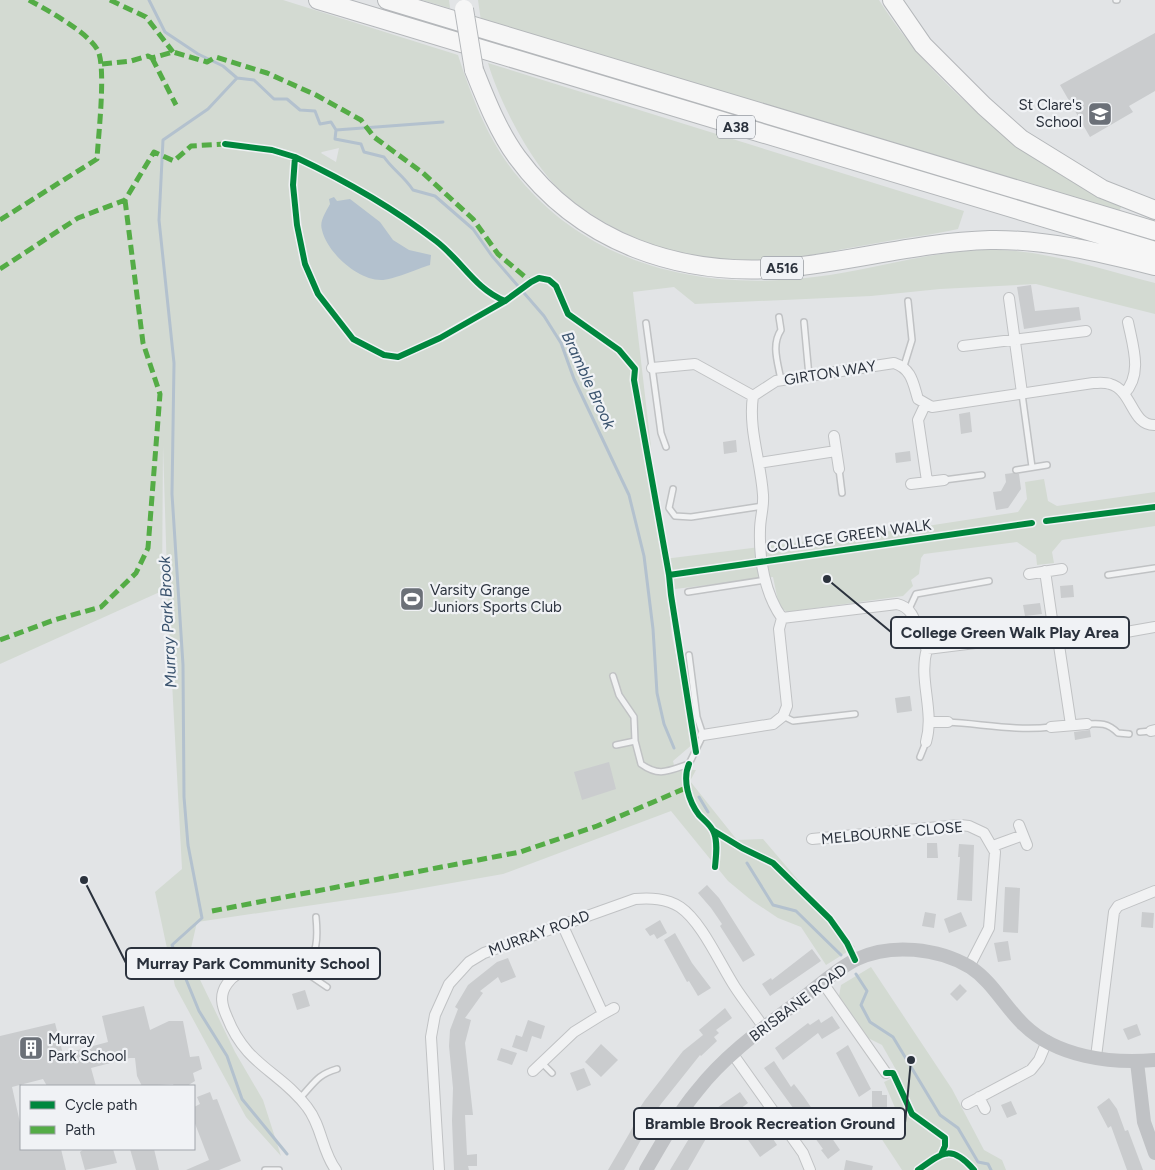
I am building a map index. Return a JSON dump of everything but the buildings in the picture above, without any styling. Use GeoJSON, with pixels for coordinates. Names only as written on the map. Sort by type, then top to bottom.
{"type":"FeatureCollection","features":[{"type":"Feature","properties":{"kind":"highway","name":"A38"},"geometry":{"type":"LineString","coordinates":[[318,0],[1155,251]]}},
{"type":"Feature","properties":{"kind":"highway","name":"A38"},"geometry":{"type":"LineString","coordinates":[[387,0],[1155,231]]}},
{"type":"Feature","properties":{"kind":"highway"},"geometry":{"type":"LineString","coordinates":[[892,0],[923,45],[984,106],[1021,139],[1102,189],[1155,210]]}},
{"type":"Feature","properties":{"kind":"highway","name":"A516"},"geometry":{"type":"LineString","coordinates":[[464,4],[474,70],[494,118],[518,157],[541,184],[564,206],[589,224],[617,240],[660,258],[719,269],[755,270],[840,260],[942,244],[1009,241],[1044,244],[1155,266]]}},
{"type":"Feature","properties":{"kind":"street"},"geometry":{"type":"LineString","coordinates":[[1009,298],[1022,394]]}},
{"type":"Feature","properties":{"kind":"street"},"geometry":{"type":"LineString","coordinates":[[1124,394],[1133,385],[1136,376],[1128,322]]}},
{"type":"Feature","properties":{"kind":"street"},"geometry":{"type":"LineString","coordinates":[[963,346],[1086,331]]}},
{"type":"Feature","properties":{"kind":"street","name":"GIRTON WAY"},"geometry":{"type":"LineString","coordinates":[[753,396],[764,387],[780,380],[894,363],[904,366]]}},
{"type":"Feature","properties":{"kind":"street"},"geometry":{"type":"LineString","coordinates":[[652,368],[695,364],[753,396],[750,415],[759,463],[763,506],[760,530],[765,580],[776,609],[782,618],[779,629],[787,706],[783,716],[773,724],[703,735]]}},
{"type":"Feature","properties":{"kind":"street"},"geometry":{"type":"LineString","coordinates":[[904,366],[910,373],[918,399],[925,405],[932,407],[1093,383],[1111,384],[1131,402],[1139,420],[1148,425],[1155,425]]}},
{"type":"Feature","properties":{"kind":"street"},"geometry":{"type":"LineString","coordinates":[[925,405],[918,420],[927,482]]}},
{"type":"Feature","properties":{"kind":"street"},"geometry":{"type":"LineString","coordinates":[[834,436],[838,469]]}},
{"type":"Feature","properties":{"kind":"street"},"geometry":{"type":"LineString","coordinates":[[759,463],[836,451]]}},
{"type":"Feature","properties":{"kind":"street"},"geometry":{"type":"LineString","coordinates":[[911,484],[944,480]]}},
{"type":"Feature","properties":{"kind":"street"},"geometry":{"type":"LineString","coordinates":[[1029,574],[1062,569]]}},
{"type":"Feature","properties":{"kind":"street"},"geometry":{"type":"LineString","coordinates":[[1045,571],[1071,725]]}},
{"type":"Feature","properties":{"kind":"street"},"geometry":{"type":"LineString","coordinates":[[782,618],[897,604],[909,609],[914,616],[922,642],[927,649]]}},
{"type":"Feature","properties":{"kind":"street"},"geometry":{"type":"LineString","coordinates":[[927,649],[1071,631],[1115,634],[1155,627]]}},
{"type":"Feature","properties":{"kind":"street"},"geometry":{"type":"LineString","coordinates":[[926,742],[929,722],[923,662],[927,649]]}},
{"type":"Feature","properties":{"kind":"street"},"geometry":{"type":"LineString","coordinates":[[929,722],[948,722]]}},
{"type":"Feature","properties":{"kind":"street"},"geometry":{"type":"LineString","coordinates":[[1052,727],[1086,724]]}},
{"type":"Feature","properties":{"kind":"street","name":"MELBOURNE CLOSE"},"geometry":{"type":"LineString","coordinates":[[812,839],[960,825],[969,826],[984,834],[993,846]]}},
{"type":"Feature","properties":{"kind":"street"},"geometry":{"type":"LineString","coordinates":[[969,967],[989,928],[995,852],[993,846],[1021,830],[1027,845]]}},
{"type":"Feature","properties":{"kind":"street"},"geometry":{"type":"LineString","coordinates":[[826,839],[826,850]]}},
{"type":"Feature","properties":{"kind":"street"},"geometry":{"type":"LineString","coordinates":[[1096,1057],[1114,912],[1118,906],[1155,891]]}},
{"type":"Feature","properties":{"kind":"street","name":"MURRAY ROAD"},"geometry":{"type":"LineString","coordinates":[[439,1170],[432,1036],[435,1016],[443,994],[458,974],[476,957],[494,948],[635,899],[653,898],[672,903],[687,913],[736,989],[764,1028]]}},
{"type":"Feature","properties":{"kind":"street"},"geometry":{"type":"LineString","coordinates":[[562,924],[602,1014]]}},
{"type":"Feature","properties":{"kind":"street","name":"BRISBANE ROAD"},"geometry":{"type":"LineString","coordinates":[[646,1170],[689,1101],[732,1053],[855,960],[885,951],[928,952],[969,967],[994,988],[1024,1025],[1047,1041],[1076,1053],[1137,1062],[1155,1060]]}},
{"type":"Feature","properties":{"kind":"street"},"geometry":{"type":"LineString","coordinates":[[302,970],[274,968],[244,972],[228,982],[222,999],[232,1029],[244,1048],[263,1068],[300,1098],[314,1118],[335,1170]]}},
{"type":"Feature","properties":{"kind":"street"},"geometry":{"type":"LineString","coordinates":[[824,983],[886,1073]]}},
{"type":"Feature","properties":{"kind":"street"},"geometry":{"type":"LineString","coordinates":[[533,1071],[574,1032],[614,1008]]}},
{"type":"Feature","properties":{"kind":"street"},"geometry":{"type":"LineString","coordinates":[[967,1104],[1031,1070],[1039,1060],[1047,1041]]}},
{"type":"Feature","properties":{"kind":"street"},"geometry":{"type":"LineString","coordinates":[[732,1053],[802,1153],[810,1170]]}},
{"type":"Feature","properties":{"kind":"street"},"geometry":{"type":"LineString","coordinates":[[1137,1062],[1144,1122],[1155,1153]]}},
{"type":"Feature","properties":{"kind":"street"},"geometry":{"type":"LineString","coordinates":[[979,1097],[985,1109]]}},
{"type":"Feature","properties":{"kind":"lane"},"geometry":{"type":"LineString","coordinates":[[904,366],[912,340],[908,301]]}},
{"type":"Feature","properties":{"kind":"lane"},"geometry":{"type":"LineString","coordinates":[[779,317],[781,330],[776,338],[775,346],[780,380]]}},
{"type":"Feature","properties":{"kind":"lane"},"geometry":{"type":"LineString","coordinates":[[804,322],[809,376]]}},
{"type":"Feature","properties":{"kind":"lane"},"geometry":{"type":"LineString","coordinates":[[646,323],[661,433],[666,447]]}},
{"type":"Feature","properties":{"kind":"lane"},"geometry":{"type":"LineString","coordinates":[[1022,394],[1032,467]]}},
{"type":"Feature","properties":{"kind":"lane"},"geometry":{"type":"LineString","coordinates":[[1016,470],[1047,466]]}},
{"type":"Feature","properties":{"kind":"lane"},"geometry":{"type":"LineString","coordinates":[[838,469],[842,493]]}},
{"type":"Feature","properties":{"kind":"lane"},"geometry":{"type":"LineString","coordinates":[[944,480],[982,475]]}},
{"type":"Feature","properties":{"kind":"lane"},"geometry":{"type":"LineString","coordinates":[[672,489],[669,508],[675,516],[691,517],[763,506]]}},
{"type":"Feature","properties":{"kind":"lane"},"geometry":{"type":"LineString","coordinates":[[1108,575],[1155,568]]}},
{"type":"Feature","properties":{"kind":"lane"},"geometry":{"type":"LineString","coordinates":[[688,592],[765,580]]}},
{"type":"Feature","properties":{"kind":"lane"},"geometry":{"type":"LineString","coordinates":[[909,609],[916,594],[989,581]]}},
{"type":"Feature","properties":{"kind":"lane"},"geometry":{"type":"LineString","coordinates":[[613,676],[620,695],[634,717],[635,740],[640,764],[652,772],[659,773],[688,764],[703,735],[697,717],[689,655]]}},
{"type":"Feature","properties":{"kind":"lane"},"geometry":{"type":"LineString","coordinates":[[783,716],[793,721],[855,714]]}},
{"type":"Feature","properties":{"kind":"lane"},"geometry":{"type":"LineString","coordinates":[[948,722],[999,725],[1024,730],[1052,727]]}},
{"type":"Feature","properties":{"kind":"lane"},"geometry":{"type":"LineString","coordinates":[[1086,724],[1101,723],[1111,726],[1118,733],[1129,734]]}},
{"type":"Feature","properties":{"kind":"lane"},"geometry":{"type":"LineString","coordinates":[[616,745],[635,740]]}},
{"type":"Feature","properties":{"kind":"lane"},"geometry":{"type":"LineString","coordinates":[[920,757],[926,742]]}},
{"type":"Feature","properties":{"kind":"lane"},"geometry":{"type":"LineString","coordinates":[[316,917],[317,936],[314,956],[302,970],[328,987]]}},
{"type":"Feature","properties":{"kind":"lane"},"geometry":{"type":"LineString","coordinates":[[542,1062],[552,1073]]}},
{"type":"Feature","properties":{"kind":"lane"},"geometry":{"type":"LineString","coordinates":[[300,1098],[315,1079],[325,1072],[337,1069]]}},
{"type":"Feature","properties":{"kind":"lane"},"geometry":{"type":"LineString","coordinates":[[264,1170],[280,1170]]}},
{"type":"Feature","properties":{"kind":"shaded area"},"geometry":{"type":"Polygon","coordinates":[[[0,0],[283,0],[458,55],[482,120],[499,150],[519,178],[548,208],[581,233],[616,252],[653,266],[692,275],[732,280],[773,280],[837,274],[953,252],[1000,250],[1019,251],[1058,258],[1155,283],[1155,314],[1036,284],[940,289],[871,296],[695,304],[674,287],[633,292],[664,559],[914,528],[1018,512],[1027,499],[1025,482],[1044,479],[1048,501],[1057,506],[1155,492],[1155,526],[1062,540],[1052,552],[1054,563],[1037,565],[1036,555],[1017,542],[924,554],[921,558],[919,574],[911,580],[913,586],[903,596],[787,612],[779,606],[773,577],[667,590],[672,636],[694,743],[673,761],[675,769],[696,770],[690,781],[737,840],[763,839],[855,947],[826,965],[801,927],[778,918],[751,900],[728,881],[671,811],[503,874],[395,893],[197,922],[189,957],[235,1052],[263,1100],[281,1156],[246,1117],[175,986],[155,892],[182,869],[168,607],[163,445],[162,591],[0,664],[0,0]],[[339,148],[321,153],[336,162],[339,148]]]}},
{"type":"Feature","properties":{"kind":"shaded area"},"geometry":{"type":"Polygon","coordinates":[[[422,0],[449,0],[450,8],[449,8],[422,0]]]}},
{"type":"Feature","properties":{"kind":"shaded area"},"geometry":{"type":"Polygon","coordinates":[[[478,0],[879,0],[897,26],[938,75],[985,119],[1063,176],[1121,207],[1119,212],[481,21],[478,0]]]}},
{"type":"Feature","properties":{"kind":"shaded area"},"geometry":{"type":"Polygon","coordinates":[[[488,63],[964,211],[958,229],[769,260],[727,261],[674,251],[648,243],[599,219],[577,204],[547,176],[526,146],[508,112],[488,63]]]}},
{"type":"Feature","properties":{"kind":"shaded area"},"geometry":{"type":"Polygon","coordinates":[[[871,967],[952,1089],[984,1150],[1002,1160],[1006,1170],[902,1170],[881,1138],[902,1124],[884,1082],[899,1075],[882,1045],[864,1036],[839,996],[841,985],[871,967]]]}},
{"type":"Feature","properties":{"kind":"water"},"geometry":{"type":"Polygon","coordinates":[[[334,197],[337,201],[350,199],[380,222],[393,240],[409,250],[431,255],[430,265],[386,280],[372,279],[353,270],[330,247],[321,227],[322,220],[330,204],[329,199],[334,197]]]}},
{"type":"Feature","properties":{"kind":"waterway","name":"Bramble Brook"},"geometry":{"type":"LineString","coordinates":[[149,0],[165,32],[198,54],[223,66],[237,78],[254,80],[274,99],[287,99],[300,110],[315,111],[320,124],[331,122],[336,130],[335,139],[361,144],[364,152],[384,157],[413,190],[435,196],[473,229],[492,256],[544,316],[561,343],[574,379],[629,495],[644,556],[653,629],[657,693],[664,724],[674,748]]}},
{"type":"Feature","properties":{"kind":"waterway","name":"Murray Park Brook"},"geometry":{"type":"LineString","coordinates":[[237,78],[208,109],[163,140],[159,220],[174,363],[172,494],[183,665],[184,797],[188,845],[202,918],[172,945],[199,1011],[227,1056],[242,1099],[287,1154]]}},
{"type":"Feature","properties":{"kind":"waterway"},"geometry":{"type":"LineString","coordinates":[[336,130],[443,122]]}},
{"type":"Feature","properties":{"kind":"waterway","name":"Bramble Brook"},"geometry":{"type":"LineString","coordinates":[[699,797],[708,812]]}},
{"type":"Feature","properties":{"kind":"waterway","name":"Bramble Brook"},"geometry":{"type":"LineString","coordinates":[[747,863],[773,905],[796,911],[841,955]]}},
{"type":"Feature","properties":{"kind":"waterway","name":"Bramble Brook"},"geometry":{"type":"LineString","coordinates":[[856,974],[867,991],[861,1005],[870,1022],[893,1037],[940,1115],[958,1128],[978,1162],[988,1164],[991,1170]]}},
{"type":"Feature","properties":{"kind":"marked path"},"geometry":{"type":"LineString","coordinates":[[0,220],[97,159],[102,85],[100,57],[97,49],[92,42],[75,28],[29,0]]}},
{"type":"Feature","properties":{"kind":"marked path"},"geometry":{"type":"LineString","coordinates":[[110,0],[146,17],[173,52]]}},
{"type":"Feature","properties":{"kind":"marked path"},"geometry":{"type":"LineString","coordinates":[[102,64],[131,61],[148,56],[152,58],[173,52],[207,62],[216,57],[267,73],[316,95],[361,120],[374,137],[423,173],[473,219],[498,254],[531,282]]}},
{"type":"Feature","properties":{"kind":"marked path"},"geometry":{"type":"LineString","coordinates":[[152,58],[176,105]]}},
{"type":"Feature","properties":{"kind":"marked path"},"geometry":{"type":"LineString","coordinates":[[0,269],[78,218],[125,200],[154,152],[174,161],[191,146],[225,144]]}},
{"type":"Feature","properties":{"kind":"marked path"},"geometry":{"type":"LineString","coordinates":[[0,640],[54,620],[101,607],[136,573],[148,548],[160,394],[143,343],[125,200]]}},
{"type":"Feature","properties":{"kind":"marked path"},"geometry":{"type":"LineString","coordinates":[[212,911],[520,852],[597,826],[686,788]]}},
{"type":"Feature","properties":{"kind":"cycle path"},"geometry":{"type":"LineString","coordinates":[[225,144],[272,150],[295,157]]}},
{"type":"Feature","properties":{"kind":"cycle path"},"geometry":{"type":"LineString","coordinates":[[505,301],[440,338],[398,357],[384,355],[353,339],[318,294],[305,264],[297,225],[293,185],[295,157],[332,175],[403,217],[436,241],[477,282],[494,296],[505,301],[539,278],[549,280],[556,286],[568,314],[619,350],[635,369],[634,380],[669,575],[696,752]]}},
{"type":"Feature","properties":{"kind":"cycle path"},"geometry":{"type":"LineString","coordinates":[[1046,521],[1155,507]]}},
{"type":"Feature","properties":{"kind":"cycle path","name":"COLLEGE GREEN WALK"},"geometry":{"type":"LineString","coordinates":[[669,575],[1032,523]]}},
{"type":"Feature","properties":{"kind":"cycle path"},"geometry":{"type":"LineString","coordinates":[[689,764],[686,784],[695,810],[713,830],[716,845],[715,867]]}},
{"type":"Feature","properties":{"kind":"cycle path"},"geometry":{"type":"LineString","coordinates":[[714,831],[742,848],[773,863],[830,919],[847,943],[855,960]]}},
{"type":"Feature","properties":{"kind":"cycle path"},"geometry":{"type":"LineString","coordinates":[[886,1073],[893,1073],[912,1114],[945,1138],[945,1146],[941,1155]]}},
{"type":"Feature","properties":{"kind":"cycle path"},"geometry":{"type":"LineString","coordinates":[[918,1170],[941,1155],[947,1154],[959,1156],[974,1170]]}},
{"type":"Feature","properties":{"kind":"place","name":"St Clare's School"},"geometry":{"type":"Point","coordinates":[1100,114]}},
{"type":"Feature","properties":{"kind":"place","name":"College Green Walk Play Area"},"geometry":{"type":"Point","coordinates":[827,579]}},
{"type":"Feature","properties":{"kind":"place","name":"Varsity Grange Juniors Sports Club"},"geometry":{"type":"Point","coordinates":[412,599]}},
{"type":"Feature","properties":{"kind":"place","name":"Murray Park Community School"},"geometry":{"type":"Point","coordinates":[84,880]}},
{"type":"Feature","properties":{"kind":"place","name":"Murray Park School"},"geometry":{"type":"Point","coordinates":[31,1048]}},
{"type":"Feature","properties":{"kind":"place","name":"Bramble Brook Recreation Ground"},"geometry":{"type":"Point","coordinates":[911,1060]}}]}
